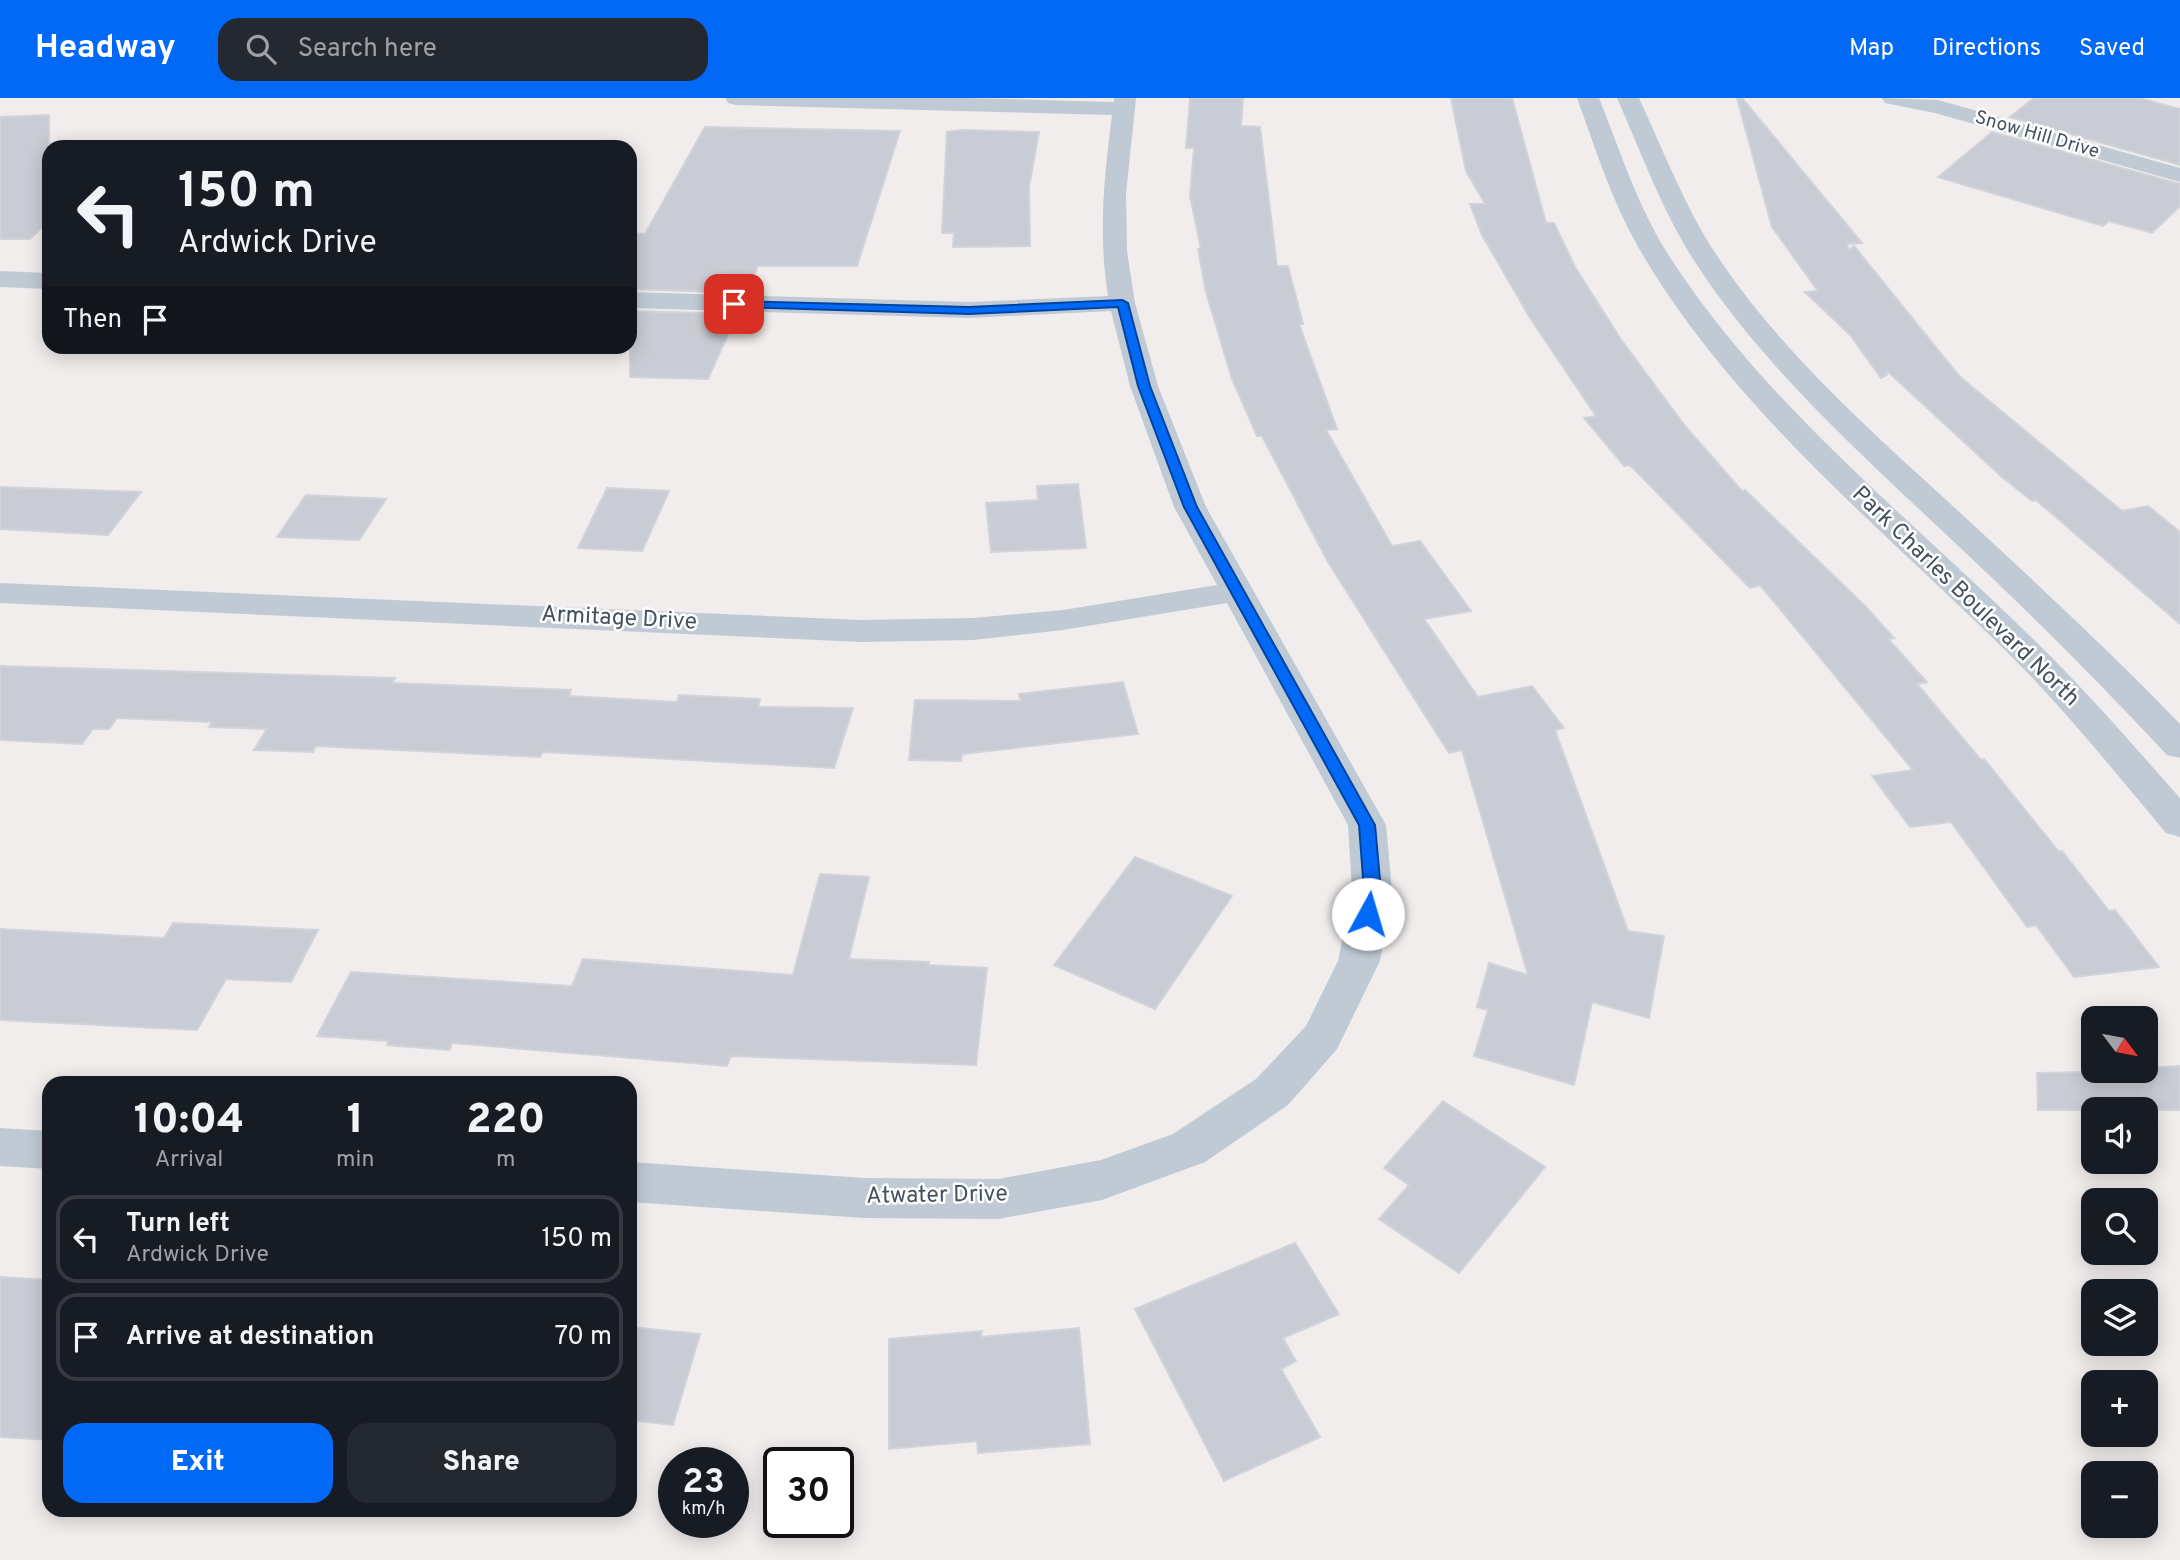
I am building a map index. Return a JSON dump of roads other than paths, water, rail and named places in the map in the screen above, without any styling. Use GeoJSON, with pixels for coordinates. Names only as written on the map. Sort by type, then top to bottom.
{"type":"FeatureCollection","features":[{"type":"Feature","properties":{"kind":"street"},"geometry":{"type":"LineString","coordinates":[[736,98],[1125,103]]}},
{"type":"Feature","properties":{"kind":"street","name":"Park Charles Boulevard North"},"geometry":{"type":"LineString","coordinates":[[1588,98],[1636,220],[1660,262],[1745,375],[1869,505],[2021,647],[2102,733],[2180,823]]}},
{"type":"Feature","properties":{"kind":"street","name":"Park Charles Boulevard North"},"geometry":{"type":"LineString","coordinates":[[1628,98],[1689,234],[1724,285],[1798,370],[1882,456],[2110,673],[2180,746]]}},
{"type":"Feature","properties":{"kind":"street","name":"Snow Hill Drive"},"geometry":{"type":"LineString","coordinates":[[1893,98],[1938,107],[2180,175]]}},
{"type":"Feature","properties":{"kind":"street","name":"Atwater Drive"},"geometry":{"type":"LineString","coordinates":[[637,1182],[864,1198],[998,1199],[1102,1180],[1189,1148],[1272,1092],[1322,1037],[1359,961],[1372,891],[1367,825],[1190,507],[1144,386],[1122,303],[1114,251],[1114,194],[1125,103]]}},
{"type":"Feature","properties":{"kind":"street"},"geometry":{"type":"LineString","coordinates":[[0,279],[42,281]]}},
{"type":"Feature","properties":{"kind":"street"},"geometry":{"type":"LineString","coordinates":[[637,300],[969,310],[1122,303]]}},
{"type":"Feature","properties":{"kind":"street"},"geometry":{"type":"LineString","coordinates":[[1745,375],[1798,370]]}},
{"type":"Feature","properties":{"kind":"street","name":"Armitage Drive"},"geometry":{"type":"LineString","coordinates":[[0,593],[861,631],[973,629],[1063,620],[1235,592]]}},
{"type":"Feature","properties":{"kind":"street"},"geometry":{"type":"LineString","coordinates":[[0,1147],[42,1150]]}}]}
